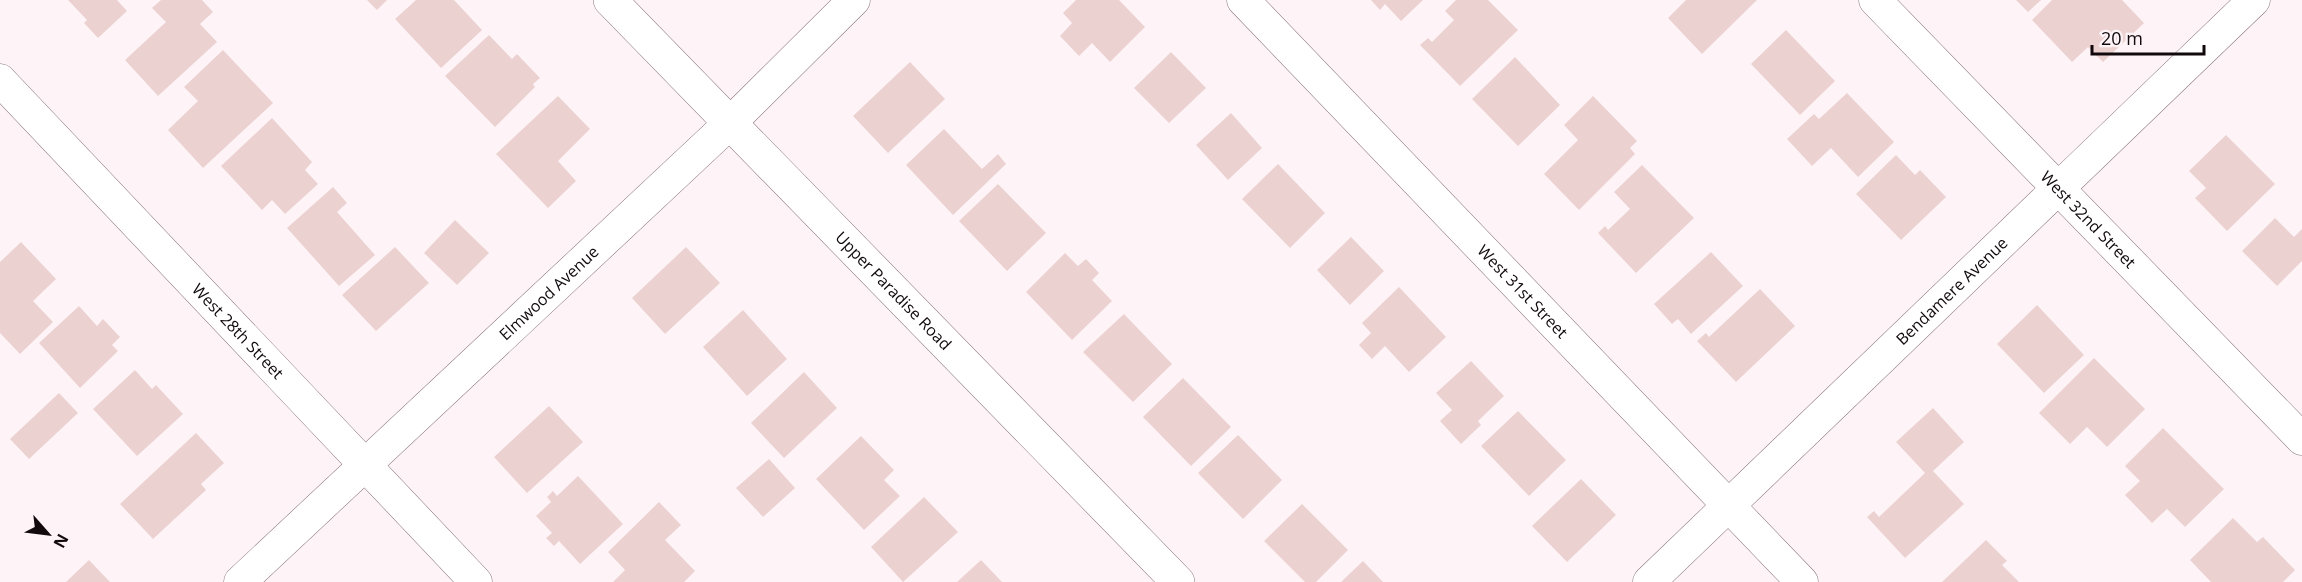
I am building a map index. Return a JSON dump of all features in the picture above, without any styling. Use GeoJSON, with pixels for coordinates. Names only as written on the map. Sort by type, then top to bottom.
{"type":"FeatureCollection","features":[{"type":"Feature","properties":{"kind":"street","name":"Upper Paradise Road"},"geometry":{"type":"LineString","coordinates":[[610,0],[1178,582]]}},
{"type":"Feature","properties":{"kind":"street","name":"Elmwood Avenue"},"geometry":{"type":"LineString","coordinates":[[240,582],[730,123],[854,0]]}},
{"type":"Feature","properties":{"kind":"street","name":"West 31st Street"},"geometry":{"type":"LineString","coordinates":[[1243,0],[1802,582]]}},
{"type":"Feature","properties":{"kind":"street","name":"West 32nd Street"},"geometry":{"type":"LineString","coordinates":[[1875,0],[2302,440]]}},
{"type":"Feature","properties":{"kind":"street","name":"Bendamere Avenue"},"geometry":{"type":"LineString","coordinates":[[1648,582],[2254,0]]}},
{"type":"Feature","properties":{"kind":"street","name":"West 28th Street"},"geometry":{"type":"LineString","coordinates":[[0,80],[476,582]]}},
{"type":"Feature","properties":{"kind":"building"},"geometry":{"type":"Polygon","coordinates":[[[68,0],[117,0],[127,11],[98,38],[84,23],[87,20],[68,0]]]}},
{"type":"Feature","properties":{"kind":"building"},"geometry":{"type":"Polygon","coordinates":[[[161,0],[202,0],[213,12],[200,24],[217,42],[158,96],[125,60],[166,22],[152,8],[161,0]]]}},
{"type":"Feature","properties":{"kind":"building"},"geometry":{"type":"Polygon","coordinates":[[[367,0],[387,0],[377,10],[367,0]]]}},
{"type":"Feature","properties":{"kind":"building"},"geometry":{"type":"Polygon","coordinates":[[[416,0],[454,0],[482,30],[441,68],[395,19],[416,0]]]}},
{"type":"Feature","properties":{"kind":"building"},"geometry":{"type":"Polygon","coordinates":[[[1076,0],[1119,0],[1145,27],[1110,62],[1092,43],[1079,56],[1060,36],[1072,23],[1063,13],[1076,0]]]}},
{"type":"Feature","properties":{"kind":"building"},"geometry":{"type":"Polygon","coordinates":[[[1371,0],[1423,0],[1401,21],[1385,4],[1380,10],[1371,0]]]}},
{"type":"Feature","properties":{"kind":"building"},"geometry":{"type":"Polygon","coordinates":[[[1456,0],[1488,0],[1518,30],[1460,86],[1420,45],[1428,38],[1432,42],[1454,20],[1445,11],[1456,0]]]}},
{"type":"Feature","properties":{"kind":"building"},"geometry":{"type":"Polygon","coordinates":[[[1686,0],[1757,0],[1702,54],[1668,18],[1686,0]]]}},
{"type":"Feature","properties":{"kind":"building"},"geometry":{"type":"Polygon","coordinates":[[[2016,0],[2041,0],[2028,12],[2016,0]]]}},
{"type":"Feature","properties":{"kind":"building"},"geometry":{"type":"Polygon","coordinates":[[[2052,0],[2122,0],[2144,23],[2103,62],[2088,47],[2072,62],[2032,20],[2052,0]]]}},
{"type":"Feature","properties":{"kind":"building"},"geometry":{"type":"Polygon","coordinates":[[[1786,30],[1835,81],[1800,115],[1751,64],[1786,30]]]}},
{"type":"Feature","properties":{"kind":"building"},"geometry":{"type":"Polygon","coordinates":[[[489,35],[512,59],[517,54],[540,78],[533,84],[535,87],[495,127],[445,76],[489,35]]]}},
{"type":"Feature","properties":{"kind":"building"},"geometry":{"type":"Polygon","coordinates":[[[223,50],[273,103],[203,168],[168,130],[198,101],[184,87],[223,50]]]}},
{"type":"Feature","properties":{"kind":"building"},"geometry":{"type":"Polygon","coordinates":[[[1171,52],[1206,88],[1169,123],[1134,88],[1171,52]]]}},
{"type":"Feature","properties":{"kind":"building"},"geometry":{"type":"Polygon","coordinates":[[[1515,57],[1560,105],[1518,146],[1472,99],[1515,57]]]}},
{"type":"Feature","properties":{"kind":"building"},"geometry":{"type":"Polygon","coordinates":[[[910,62],[945,99],[888,153],[853,116],[910,62]]]}},
{"type":"Feature","properties":{"kind":"building"},"geometry":{"type":"Polygon","coordinates":[[[1847,93],[1894,142],[1858,177],[1831,148],[1812,166],[1787,139],[1814,114],[1819,119],[1847,93]]]}},
{"type":"Feature","properties":{"kind":"building"},"geometry":{"type":"Polygon","coordinates":[[[558,96],[590,129],[558,161],[576,181],[548,208],[496,154],[558,96]]]}},
{"type":"Feature","properties":{"kind":"building"},"geometry":{"type":"Polygon","coordinates":[[[1593,96],[1637,141],[1630,148],[1635,154],[1579,210],[1544,174],[1578,140],[1564,125],[1593,96]]]}},
{"type":"Feature","properties":{"kind":"building"},"geometry":{"type":"Polygon","coordinates":[[[1231,113],[1262,148],[1228,180],[1196,145],[1231,113]]]}},
{"type":"Feature","properties":{"kind":"building"},"geometry":{"type":"Polygon","coordinates":[[[272,118],[312,162],[305,170],[318,184],[285,214],[272,200],[262,210],[221,166],[272,118]]]}},
{"type":"Feature","properties":{"kind":"building"},"geometry":{"type":"Polygon","coordinates":[[[944,129],[982,169],[998,154],[1006,164],[953,215],[906,165],[944,129]]]}},
{"type":"Feature","properties":{"kind":"building"},"geometry":{"type":"Polygon","coordinates":[[[2226,135],[2275,184],[2227,231],[2195,198],[2206,188],[2189,171],[2226,135]]]}},
{"type":"Feature","properties":{"kind":"building"},"geometry":{"type":"Polygon","coordinates":[[[1896,155],[1915,175],[1920,170],[1946,197],[1901,240],[1856,194],[1896,155]]]}},
{"type":"Feature","properties":{"kind":"building"},"geometry":{"type":"Polygon","coordinates":[[[1278,164],[1325,213],[1290,248],[1242,199],[1278,164]]]}},
{"type":"Feature","properties":{"kind":"building"},"geometry":{"type":"Polygon","coordinates":[[[1642,165],[1694,218],[1636,273],[1598,233],[1605,226],[1608,230],[1630,209],[1614,192],[1642,165]]]}},
{"type":"Feature","properties":{"kind":"building"},"geometry":{"type":"Polygon","coordinates":[[[998,184],[1046,233],[1007,271],[959,221],[998,184]]]}},
{"type":"Feature","properties":{"kind":"building"},"geometry":{"type":"Polygon","coordinates":[[[333,187],[347,203],[337,212],[375,255],[339,286],[287,228],[333,187]]]}},
{"type":"Feature","properties":{"kind":"building"},"geometry":{"type":"Polygon","coordinates":[[[2275,218],[2294,237],[2302,229],[2302,261],[2277,286],[2242,251],[2275,218]]]}},
{"type":"Feature","properties":{"kind":"building"},"geometry":{"type":"Polygon","coordinates":[[[455,220],[489,253],[457,285],[424,253],[455,220]]]}},
{"type":"Feature","properties":{"kind":"building"},"geometry":{"type":"Polygon","coordinates":[[[1351,237],[1384,271],[1350,305],[1317,270],[1351,237]]]}},
{"type":"Feature","properties":{"kind":"building"},"geometry":{"type":"Polygon","coordinates":[[[21,242],[56,279],[33,301],[53,322],[20,354],[0,333],[0,262],[21,242]]]}},
{"type":"Feature","properties":{"kind":"building"},"geometry":{"type":"Polygon","coordinates":[[[395,247],[429,283],[376,331],[342,295],[395,247]]]}},
{"type":"Feature","properties":{"kind":"building"},"geometry":{"type":"Polygon","coordinates":[[[686,247],[720,283],[665,334],[632,298],[686,247]]]}},
{"type":"Feature","properties":{"kind":"building"},"geometry":{"type":"Polygon","coordinates":[[[1711,252],[1743,286],[1691,334],[1678,319],[1672,324],[1654,304],[1711,252]]]}},
{"type":"Feature","properties":{"kind":"building"},"geometry":{"type":"Polygon","coordinates":[[[1065,253],[1078,266],[1086,259],[1099,273],[1092,280],[1112,301],[1072,340],[1026,292],[1065,253]]]}},
{"type":"Feature","properties":{"kind":"building"},"geometry":{"type":"Polygon","coordinates":[[[1399,287],[1446,337],[1409,372],[1385,346],[1372,359],[1359,345],[1371,333],[1362,323],[1399,287]]]}},
{"type":"Feature","properties":{"kind":"building"},"geometry":{"type":"Polygon","coordinates":[[[1760,289],[1795,326],[1736,382],[1697,341],[1706,333],[1709,337],[1760,289]]]}},
{"type":"Feature","properties":{"kind":"building"},"geometry":{"type":"Polygon","coordinates":[[[2037,305],[2084,355],[2044,393],[1997,344],[2037,305]]]}},
{"type":"Feature","properties":{"kind":"building"},"geometry":{"type":"Polygon","coordinates":[[[79,306],[97,326],[103,319],[120,337],[112,345],[118,351],[80,388],[39,343],[79,306]]]}},
{"type":"Feature","properties":{"kind":"building"},"geometry":{"type":"Polygon","coordinates":[[[743,310],[787,359],[747,396],[703,347],[743,310]]]}},
{"type":"Feature","properties":{"kind":"building"},"geometry":{"type":"Polygon","coordinates":[[[1124,314],[1172,364],[1133,402],[1083,352],[1124,314]]]}},
{"type":"Feature","properties":{"kind":"building"},"geometry":{"type":"Polygon","coordinates":[[[2094,358],[2145,409],[2107,447],[2087,427],[2070,444],[2039,413],[2094,358]]]}},
{"type":"Feature","properties":{"kind":"building"},"geometry":{"type":"Polygon","coordinates":[[[1471,361],[1504,396],[1478,421],[1481,425],[1461,444],[1440,421],[1452,410],[1436,393],[1471,361]]]}},
{"type":"Feature","properties":{"kind":"building"},"geometry":{"type":"Polygon","coordinates":[[[135,370],[152,389],[156,385],[183,414],[137,456],[93,409],[135,370]]]}},
{"type":"Feature","properties":{"kind":"building"},"geometry":{"type":"Polygon","coordinates":[[[804,372],[837,408],[784,458],[751,423],[804,372]]]}},
{"type":"Feature","properties":{"kind":"building"},"geometry":{"type":"Polygon","coordinates":[[[1183,378],[1231,427],[1191,466],[1143,417],[1183,378]]]}},
{"type":"Feature","properties":{"kind":"building"},"geometry":{"type":"Polygon","coordinates":[[[59,393],[78,413],[29,459],[10,439],[59,393]]]}},
{"type":"Feature","properties":{"kind":"building"},"geometry":{"type":"Polygon","coordinates":[[[549,406],[583,442],[527,493],[494,457],[549,406]]]}},
{"type":"Feature","properties":{"kind":"building"},"geometry":{"type":"Polygon","coordinates":[[[1933,408],[1964,442],[1933,471],[1964,504],[1905,558],[1867,517],[1874,511],[1879,517],[1925,473],[1896,442],[1933,408]]]}},
{"type":"Feature","properties":{"kind":"building"},"geometry":{"type":"Polygon","coordinates":[[[1518,411],[1566,460],[1529,496],[1481,446],[1518,411]]]}},
{"type":"Feature","properties":{"kind":"building"},"geometry":{"type":"Polygon","coordinates":[[[2163,428],[2224,489],[2185,527],[2167,509],[2152,523],[2125,495],[2140,481],[2125,466],[2163,428]]]}},
{"type":"Feature","properties":{"kind":"building"},"geometry":{"type":"Polygon","coordinates":[[[196,433],[224,463],[201,484],[206,490],[153,539],[120,504],[196,433]]]}},
{"type":"Feature","properties":{"kind":"building"},"geometry":{"type":"Polygon","coordinates":[[[1238,435],[1282,480],[1243,519],[1198,473],[1238,435]]]}},
{"type":"Feature","properties":{"kind":"building"},"geometry":{"type":"Polygon","coordinates":[[[861,436],[894,470],[884,480],[900,496],[864,530],[816,479],[861,436]]]}},
{"type":"Feature","properties":{"kind":"building"},"geometry":{"type":"Polygon","coordinates":[[[769,459],[795,488],[763,517],[736,488],[769,459]]]}},
{"type":"Feature","properties":{"kind":"building"},"geometry":{"type":"Polygon","coordinates":[[[578,476],[623,524],[580,564],[559,541],[554,546],[546,538],[552,533],[536,516],[551,502],[547,497],[553,491],[557,496],[578,476]]]}},
{"type":"Feature","properties":{"kind":"building"},"geometry":{"type":"Polygon","coordinates":[[[1581,479],[1616,515],[1567,562],[1532,526],[1581,479]]]}},
{"type":"Feature","properties":{"kind":"building"},"geometry":{"type":"Polygon","coordinates":[[[924,497],[958,532],[903,582],[871,547],[924,497]]]}},
{"type":"Feature","properties":{"kind":"building"},"geometry":{"type":"Polygon","coordinates":[[[659,502],[681,525],[665,540],[695,571],[684,582],[613,582],[625,570],[608,552],[659,502]]]}},
{"type":"Feature","properties":{"kind":"building"},"geometry":{"type":"Polygon","coordinates":[[[1302,504],[1348,550],[1316,582],[1305,582],[1264,541],[1302,504]]]}},
{"type":"Feature","properties":{"kind":"building"},"geometry":{"type":"Polygon","coordinates":[[[2233,518],[2257,542],[2263,537],[2295,570],[2283,582],[2211,582],[2190,560],[2233,518]]]}},
{"type":"Feature","properties":{"kind":"building"},"geometry":{"type":"Polygon","coordinates":[[[1986,540],[2007,561],[2002,565],[2019,582],[1942,582],[1986,540]]]}},
{"type":"Feature","properties":{"kind":"building"},"geometry":{"type":"Polygon","coordinates":[[[89,560],[110,582],[66,582],[89,560]]]}},
{"type":"Feature","properties":{"kind":"building"},"geometry":{"type":"Polygon","coordinates":[[[981,560],[1002,582],[957,582],[981,560]]]}},
{"type":"Feature","properties":{"kind":"building"},"geometry":{"type":"Polygon","coordinates":[[[1363,561],[1383,582],[1341,582],[1363,561]]]}}]}
